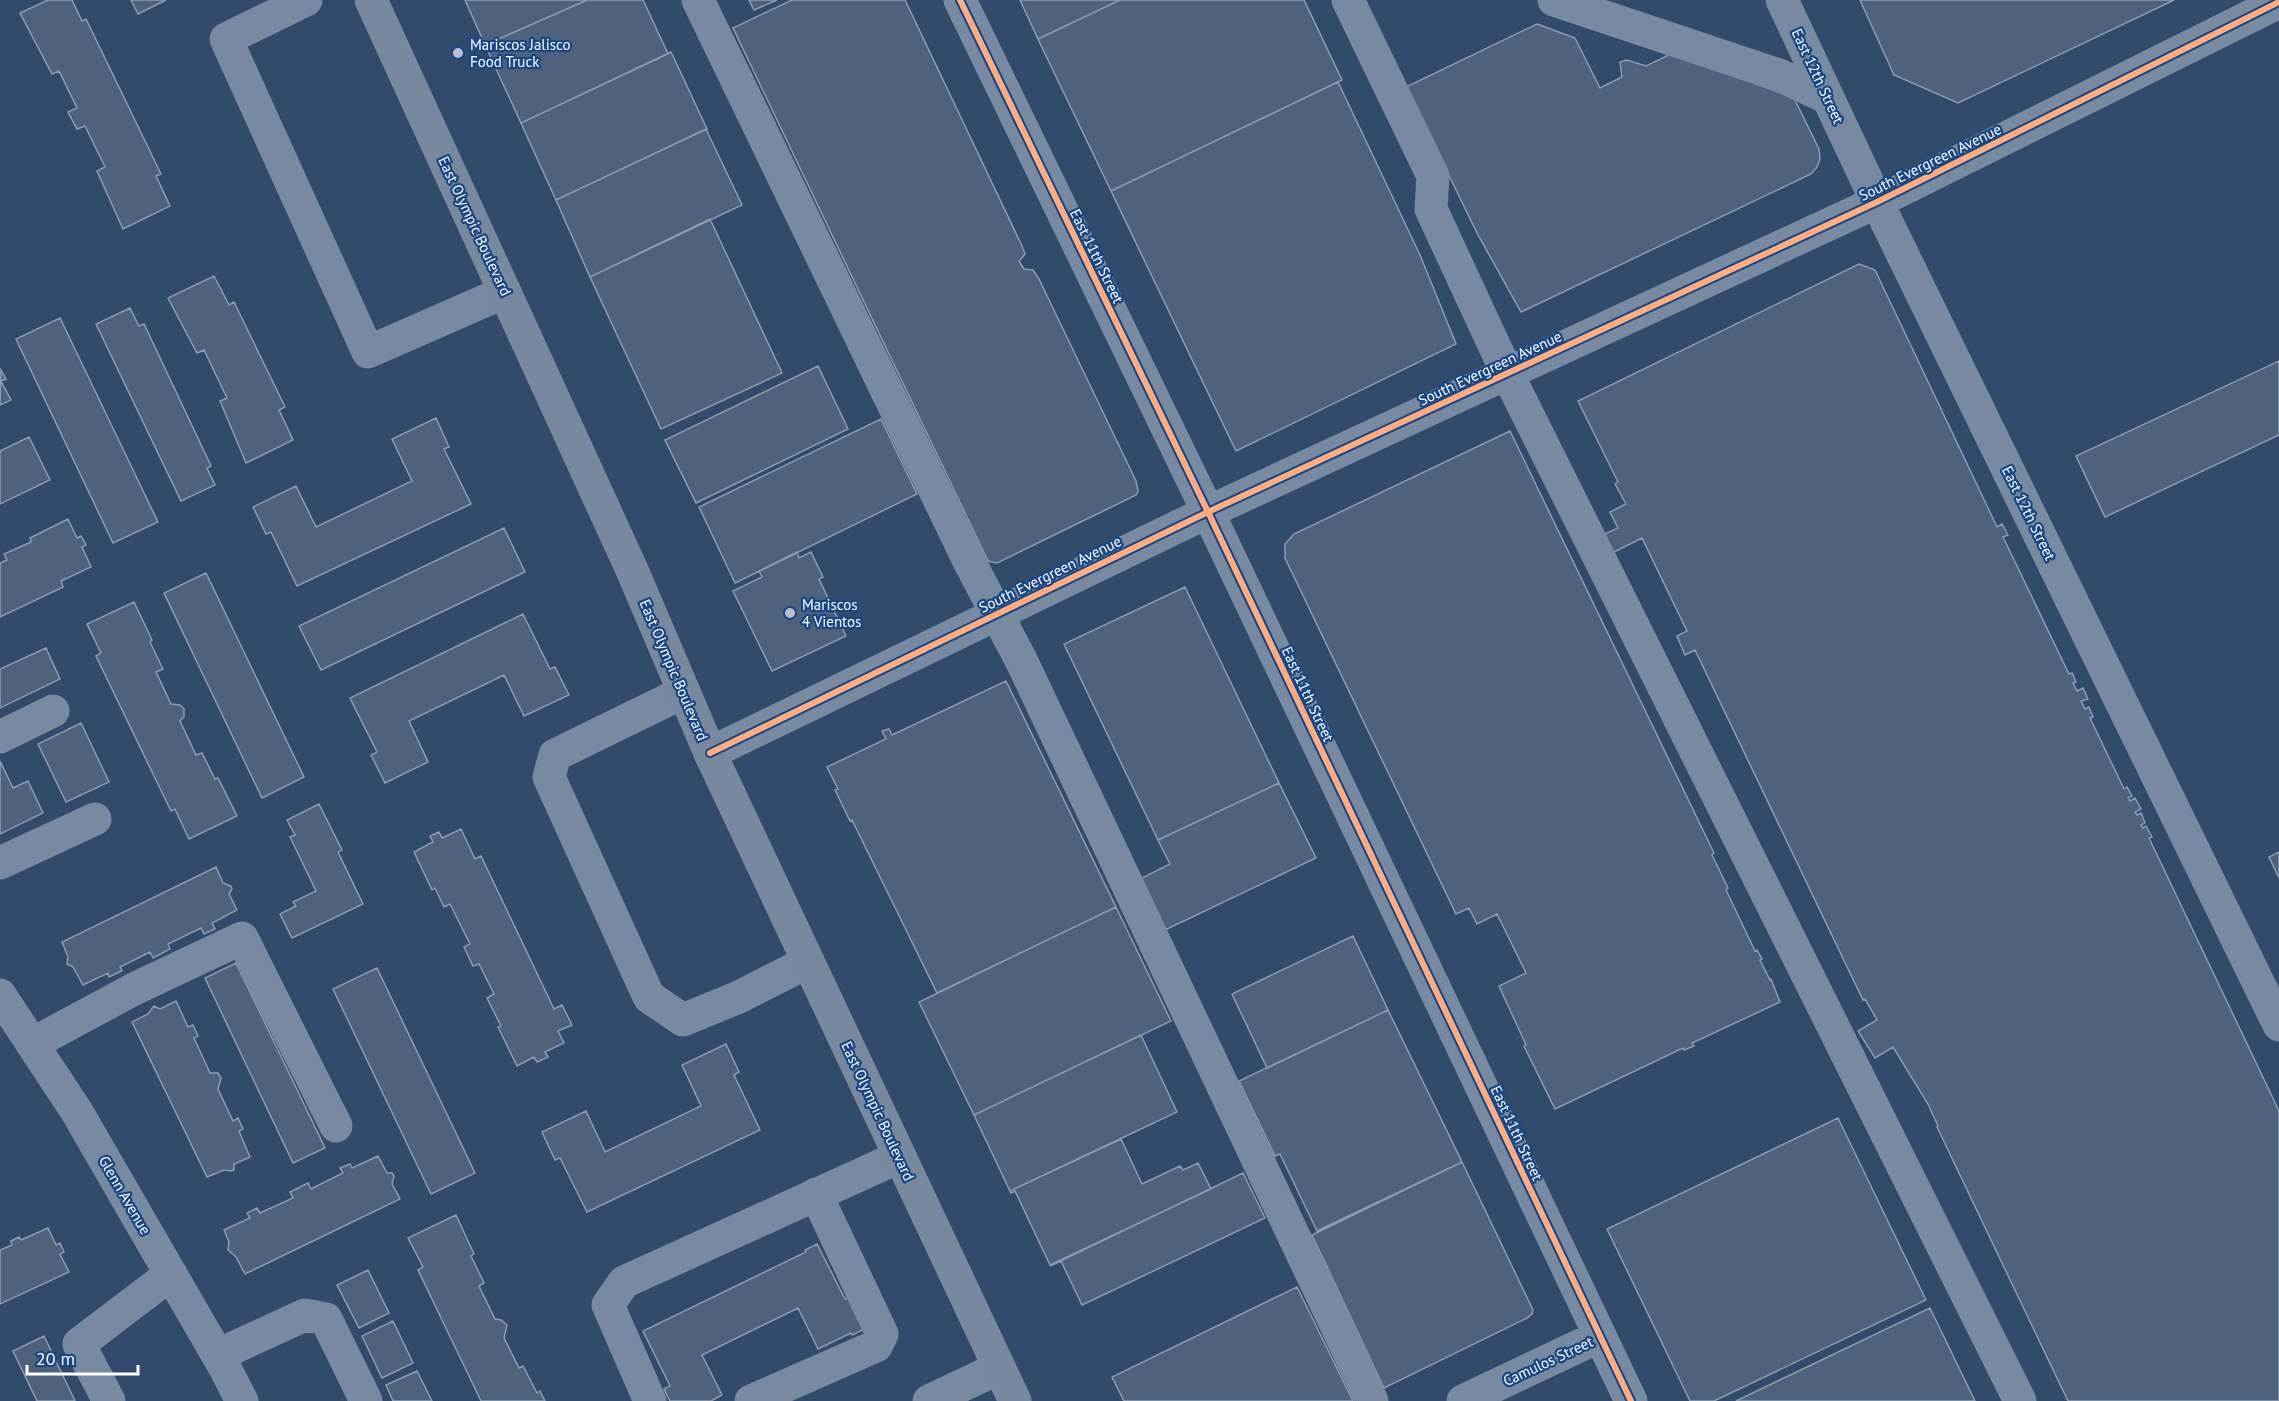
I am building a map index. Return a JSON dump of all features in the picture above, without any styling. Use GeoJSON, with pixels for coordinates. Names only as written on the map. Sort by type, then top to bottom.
{"type":"FeatureCollection","features":[{"type":"Feature","properties":{"kind":"main road","name":"East Olympic Boulevard"},"geometry":{"type":"LineString","coordinates":[[372,0],[632,570],[710,753],[1015,1401]]}},
{"type":"Feature","properties":{"kind":"street"},"geometry":{"type":"LineString","coordinates":[[306,0],[226,39],[369,352],[505,292]]}},
{"type":"Feature","properties":{"kind":"street"},"geometry":{"type":"LineString","coordinates":[[698,0],[969,561],[1027,672],[1372,1401]]}},
{"type":"Feature","properties":{"kind":"street","name":"East 11th Street"},"geometry":{"type":"LineString","coordinates":[[960,0],[1208,512],[1631,1401]]}},
{"type":"Feature","properties":{"kind":"street"},"geometry":{"type":"LineString","coordinates":[[1348,0],[1433,176],[1431,209],[1507,373],[2020,1401]]}},
{"type":"Feature","properties":{"kind":"street"},"geometry":{"type":"LineString","coordinates":[[1554,0],[1779,75],[1828,98]]}},
{"type":"Feature","properties":{"kind":"street","name":"East 12th Street"},"geometry":{"type":"LineString","coordinates":[[1782,0],[1877,202],[2279,1025]]}},
{"type":"Feature","properties":{"kind":"street","name":"South Evergreen Avenue"},"geometry":{"type":"LineString","coordinates":[[710,753],[1208,512],[1877,202],[2231,11],[2279,2]]}},
{"type":"Feature","properties":{"kind":"street"},"geometry":{"type":"LineString","coordinates":[[684,692],[555,755],[549,777],[649,997],[683,1020],[739,997],[808,962]]}},
{"type":"Feature","properties":{"kind":"street"},"geometry":{"type":"LineString","coordinates":[[0,737],[53,711]]}},
{"type":"Feature","properties":{"kind":"street"},"geometry":{"type":"LineString","coordinates":[[0,863],[95,819]]}},
{"type":"Feature","properties":{"kind":"street"},"geometry":{"type":"LineString","coordinates":[[32,1044],[134,989],[242,938],[336,1126]]}},
{"type":"Feature","properties":{"kind":"street","name":"Glenn Avenue"},"geometry":{"type":"LineString","coordinates":[[0,995],[77,1112],[242,1401]]}},
{"type":"Feature","properties":{"kind":"street"},"geometry":{"type":"LineString","coordinates":[[650,1401],[608,1305],[624,1282],[899,1157]]}},
{"type":"Feature","properties":{"kind":"street"},"geometry":{"type":"LineString","coordinates":[[751,1401],[876,1346],[882,1334],[816,1194]]}},
{"type":"Feature","properties":{"kind":"street"},"geometry":{"type":"LineString","coordinates":[[109,1401],[79,1344],[171,1274]]}},
{"type":"Feature","properties":{"kind":"street"},"geometry":{"type":"LineString","coordinates":[[218,1356],[304,1315],[326,1319],[366,1401]]}},
{"type":"Feature","properties":{"kind":"street","name":"Camulos Street"},"geometry":{"type":"LineString","coordinates":[[1463,1401],[1600,1336]]}},
{"type":"Feature","properties":{"kind":"street"},"geometry":{"type":"LineString","coordinates":[[929,1401],[999,1368]]}},
{"type":"Feature","properties":{"kind":"building"},"geometry":{"type":"Polygon","coordinates":[[[48,0],[72,0],[82,21],[86,19],[161,174],[156,176],[170,206],[123,229],[97,171],[105,167],[85,126],[77,129],[68,112],[77,108],[59,71],[52,74],[20,13],[48,0]]]}},
{"type":"Feature","properties":{"kind":"building"},"geometry":{"type":"Polygon","coordinates":[[[131,0],[166,0],[138,14],[131,0]]]}},
{"type":"Feature","properties":{"kind":"building"},"geometry":{"type":"Polygon","coordinates":[[[465,0],[585,0],[585,1],[485,45],[465,0]]]}},
{"type":"Feature","properties":{"kind":"building"},"geometry":{"type":"Polygon","coordinates":[[[587,0],[643,0],[668,54],[521,123],[485,45],[587,0]]]}},
{"type":"Feature","properties":{"kind":"building"},"geometry":{"type":"Polygon","coordinates":[[[749,0],[777,0],[754,10],[749,0]]]}},
{"type":"Feature","properties":{"kind":"building"},"geometry":{"type":"Polygon","coordinates":[[[792,0],[905,0],[1022,246],[1025,254],[1019,261],[1024,269],[1033,270],[1039,279],[1136,481],[1138,491],[1136,495],[997,563],[988,561],[733,28],[792,0]]]}},
{"type":"Feature","properties":{"kind":"building"},"geometry":{"type":"Polygon","coordinates":[[[1020,0],[1120,0],[1038,39],[1020,0]]]}},
{"type":"Feature","properties":{"kind":"building"},"geometry":{"type":"Polygon","coordinates":[[[1120,0],[1304,0],[1342,80],[1111,191],[1038,39],[1120,0]]]}},
{"type":"Feature","properties":{"kind":"building"},"geometry":{"type":"Polygon","coordinates":[[[1860,0],[2174,0],[1958,103],[1894,75],[1860,0]]]}},
{"type":"Feature","properties":{"kind":"building"},"geometry":{"type":"Polygon","coordinates":[[[1537,24],[1575,38],[1600,88],[1622,77],[1620,62],[1627,60],[1646,66],[1673,53],[1794,98],[1819,149],[1820,159],[1817,167],[1811,174],[1521,312],[1477,233],[1406,87],[1537,24]]]}},
{"type":"Feature","properties":{"kind":"building"},"geometry":{"type":"Polygon","coordinates":[[[671,52],[707,129],[556,200],[521,123],[671,52]]]}},
{"type":"Feature","properties":{"kind":"building"},"geometry":{"type":"Polygon","coordinates":[[[1338,82],[1420,255],[1456,344],[1236,451],[1111,191],[1338,82]]]}},
{"type":"Feature","properties":{"kind":"building"},"geometry":{"type":"Polygon","coordinates":[[[706,129],[742,205],[590,277],[556,200],[706,129]]]}},
{"type":"Feature","properties":{"kind":"building"},"geometry":{"type":"Polygon","coordinates":[[[710,219],[782,373],[661,429],[590,277],[710,219]]]}},
{"type":"Feature","properties":{"kind":"building"},"geometry":{"type":"Polygon","coordinates":[[[1859,264],[1875,270],[1997,527],[2002,524],[2008,535],[2003,537],[2069,674],[2072,673],[2077,691],[2083,688],[2088,699],[2081,701],[2085,709],[2089,707],[2093,717],[2090,718],[2124,789],[2127,787],[2132,796],[2128,798],[2130,801],[2135,798],[2141,809],[2135,812],[2137,815],[2141,813],[2145,823],[2141,825],[2143,828],[2146,826],[2152,837],[2149,838],[2279,1111],[2279,1401],[2068,1401],[1928,1104],[1893,1047],[1875,1058],[1858,1031],[1877,1020],[1865,999],[1863,1000],[1695,650],[1685,655],[1677,636],[1687,631],[1642,538],[1612,553],[1602,535],[1618,528],[1610,512],[1626,504],[1615,484],[1618,482],[1578,401],[1859,264]]]}},
{"type":"Feature","properties":{"kind":"building"},"geometry":{"type":"Polygon","coordinates":[[[214,276],[229,305],[234,302],[285,407],[279,410],[293,440],[246,463],[220,401],[227,398],[204,350],[197,353],[168,298],[214,276]]]}},
{"type":"Feature","properties":{"kind":"building"},"geometry":{"type":"Polygon","coordinates":[[[130,308],[139,326],[144,324],[211,466],[207,468],[215,485],[181,501],[96,324],[130,308]]]}},
{"type":"Feature","properties":{"kind":"building"},"geometry":{"type":"Polygon","coordinates":[[[60,318],[158,522],[113,543],[16,339],[60,318]]]}},
{"type":"Feature","properties":{"kind":"building"},"geometry":{"type":"Polygon","coordinates":[[[2279,361],[2279,435],[2105,517],[2076,456],[2279,361]]]}},
{"type":"Feature","properties":{"kind":"building"},"geometry":{"type":"Polygon","coordinates":[[[818,366],[848,429],[696,503],[665,440],[818,366]]]}},
{"type":"Feature","properties":{"kind":"building"},"geometry":{"type":"Polygon","coordinates":[[[1,370],[6,379],[1,381],[11,400],[0,405],[1,370]]]}},
{"type":"Feature","properties":{"kind":"building"},"geometry":{"type":"Polygon","coordinates":[[[436,418],[449,447],[444,449],[471,504],[297,586],[271,532],[266,534],[253,507],[296,486],[316,527],[412,481],[392,439],[436,418]]]}},
{"type":"Feature","properties":{"kind":"building"},"geometry":{"type":"Polygon","coordinates":[[[881,419],[917,494],[735,583],[699,507],[881,419]]]}},
{"type":"Feature","properties":{"kind":"building"},"geometry":{"type":"Polygon","coordinates":[[[1510,431],[1714,853],[1712,855],[1728,888],[1726,890],[1755,951],[1757,950],[1762,959],[1760,960],[1780,1002],[1692,1043],[1694,1046],[1684,1050],[1683,1048],[1555,1109],[1524,1046],[1526,1045],[1499,986],[1526,973],[1497,914],[1477,924],[1469,908],[1456,914],[1285,558],[1285,544],[1294,534],[1510,431]]]}},
{"type":"Feature","properties":{"kind":"building"},"geometry":{"type":"Polygon","coordinates":[[[29,437],[50,480],[0,504],[0,451],[29,437]]]}},
{"type":"Feature","properties":{"kind":"building"},"geometry":{"type":"Polygon","coordinates":[[[68,519],[77,538],[81,536],[86,545],[82,547],[91,567],[61,581],[63,587],[0,617],[0,563],[7,560],[4,554],[31,542],[30,538],[68,519]]]}},
{"type":"Feature","properties":{"kind":"building"},"geometry":{"type":"Polygon","coordinates":[[[504,528],[525,572],[321,670],[299,626],[504,528]]]}},
{"type":"Feature","properties":{"kind":"building","name":"Mariscos 4 Vientos"},"geometry":{"type":"Polygon","coordinates":[[[797,552],[799,558],[811,552],[823,577],[819,579],[846,636],[772,671],[733,591],[762,577],[759,571],[797,552]]]}},
{"type":"Feature","properties":{"kind":"building"},"geometry":{"type":"Polygon","coordinates":[[[206,573],[304,777],[262,798],[164,593],[206,573]]]}},
{"type":"Feature","properties":{"kind":"building"},"geometry":{"type":"Polygon","coordinates":[[[1185,587],[1279,783],[1158,840],[1064,644],[1185,587]]]}},
{"type":"Feature","properties":{"kind":"building"},"geometry":{"type":"Polygon","coordinates":[[[134,602],[163,669],[156,672],[171,704],[180,705],[184,709],[184,717],[180,721],[196,755],[202,753],[215,779],[218,778],[237,816],[189,839],[175,809],[171,811],[96,656],[101,653],[87,624],[134,602]]]}},
{"type":"Feature","properties":{"kind":"building"},"geometry":{"type":"Polygon","coordinates":[[[523,614],[550,669],[555,667],[569,695],[524,716],[504,675],[409,721],[428,762],[385,783],[371,755],[377,752],[350,698],[523,614]]]}},
{"type":"Feature","properties":{"kind":"building"},"geometry":{"type":"Polygon","coordinates":[[[46,648],[60,679],[0,708],[0,669],[46,648]]]}},
{"type":"Feature","properties":{"kind":"building"},"geometry":{"type":"Polygon","coordinates":[[[1006,681],[1116,907],[937,993],[852,820],[850,821],[827,767],[886,739],[882,731],[889,729],[892,735],[1006,681]]]}},
{"type":"Feature","properties":{"kind":"building"},"geometry":{"type":"Polygon","coordinates":[[[81,723],[109,782],[66,802],[38,744],[81,723]]]}},
{"type":"Feature","properties":{"kind":"building"},"geometry":{"type":"Polygon","coordinates":[[[0,761],[13,788],[28,781],[43,813],[0,834],[0,761]]]}},
{"type":"Feature","properties":{"kind":"building"},"geometry":{"type":"Polygon","coordinates":[[[1279,783],[1316,858],[1165,930],[1140,879],[1170,864],[1158,840],[1279,783]]]}},
{"type":"Feature","properties":{"kind":"building"},"geometry":{"type":"Polygon","coordinates":[[[319,804],[342,850],[338,852],[363,904],[292,938],[280,914],[296,906],[293,902],[316,891],[290,837],[295,835],[287,820],[319,804]]]}},
{"type":"Feature","properties":{"kind":"building"},"geometry":{"type":"Polygon","coordinates":[[[461,829],[475,859],[481,856],[554,1009],[562,1005],[572,1025],[558,1031],[564,1043],[545,1052],[548,1057],[537,1062],[534,1057],[517,1066],[487,998],[494,994],[479,964],[473,966],[464,947],[470,944],[450,904],[444,907],[435,888],[432,890],[414,852],[433,842],[430,836],[439,832],[442,838],[461,829]]]}},
{"type":"Feature","properties":{"kind":"building"},"geometry":{"type":"Polygon","coordinates":[[[2279,852],[2279,878],[2269,857],[2279,852]]]}},
{"type":"Feature","properties":{"kind":"building"},"geometry":{"type":"Polygon","coordinates":[[[216,867],[223,883],[231,886],[229,894],[237,910],[212,923],[215,929],[204,934],[201,928],[168,944],[170,949],[153,958],[150,952],[120,967],[122,971],[109,977],[108,973],[83,985],[73,967],[67,964],[68,957],[62,942],[216,867]]]}},
{"type":"Feature","properties":{"kind":"building"},"geometry":{"type":"Polygon","coordinates":[[[1116,907],[1171,1021],[974,1115],[919,1002],[1116,907]]]}},
{"type":"Feature","properties":{"kind":"building"},"geometry":{"type":"Polygon","coordinates":[[[1353,936],[1388,1010],[1267,1068],[1232,994],[1353,936]]]}},
{"type":"Feature","properties":{"kind":"building"},"geometry":{"type":"Polygon","coordinates":[[[236,963],[325,1148],[293,1163],[205,978],[236,963]]]}},
{"type":"Feature","properties":{"kind":"building"},"geometry":{"type":"Polygon","coordinates":[[[377,968],[475,1173],[431,1194],[333,989],[377,968]]]}},
{"type":"Feature","properties":{"kind":"building"},"geometry":{"type":"Polygon","coordinates":[[[176,1001],[188,1027],[193,1025],[198,1036],[194,1038],[210,1073],[218,1073],[221,1078],[218,1089],[233,1121],[238,1118],[243,1129],[239,1131],[250,1157],[234,1164],[234,1170],[224,1170],[207,1177],[132,1022],[148,1014],[154,1006],[160,1009],[176,1001]]]}},
{"type":"Feature","properties":{"kind":"building"},"geometry":{"type":"Polygon","coordinates":[[[1388,1010],[1462,1162],[1317,1231],[1280,1154],[1275,1156],[1239,1081],[1388,1010]]]}},
{"type":"Feature","properties":{"kind":"building"},"geometry":{"type":"Polygon","coordinates":[[[1141,1035],[1177,1112],[1010,1191],[974,1115],[1141,1035]]]}},
{"type":"Feature","properties":{"kind":"building"},"geometry":{"type":"Polygon","coordinates":[[[726,1044],[739,1072],[734,1075],[760,1130],[587,1212],[560,1158],[555,1160],[542,1132],[586,1111],[605,1152],[701,1106],[682,1065],[726,1044]]]}},
{"type":"Feature","properties":{"kind":"building"},"geometry":{"type":"Polygon","coordinates":[[[1838,1118],[1926,1300],[1714,1401],[1690,1401],[1607,1229],[1838,1118]]]}},
{"type":"Feature","properties":{"kind":"building"},"geometry":{"type":"Polygon","coordinates":[[[1121,1139],[1142,1184],[1180,1166],[1183,1170],[1198,1163],[1211,1189],[1050,1265],[1015,1191],[1011,1193],[1010,1191],[1121,1139]]]}},
{"type":"Feature","properties":{"kind":"building"},"geometry":{"type":"Polygon","coordinates":[[[378,1156],[387,1173],[392,1173],[394,1176],[392,1184],[400,1199],[245,1274],[236,1257],[228,1250],[229,1242],[224,1230],[250,1218],[247,1213],[257,1208],[260,1213],[293,1198],[290,1192],[308,1183],[311,1189],[343,1173],[340,1168],[350,1164],[352,1168],[378,1156]]]}},
{"type":"Feature","properties":{"kind":"building"},"geometry":{"type":"Polygon","coordinates":[[[1462,1162],[1533,1310],[1532,1314],[1384,1388],[1312,1235],[1462,1162]]]}},
{"type":"Feature","properties":{"kind":"building"},"geometry":{"type":"Polygon","coordinates":[[[1243,1173],[1265,1218],[1082,1305],[1061,1261],[1050,1266],[1243,1173]]]}},
{"type":"Feature","properties":{"kind":"building"},"geometry":{"type":"Polygon","coordinates":[[[456,1215],[484,1283],[479,1286],[495,1319],[507,1325],[504,1338],[519,1368],[523,1366],[537,1393],[540,1391],[545,1401],[481,1401],[418,1270],[423,1267],[408,1238],[456,1215]]]}},
{"type":"Feature","properties":{"kind":"building"},"geometry":{"type":"Polygon","coordinates":[[[48,1228],[56,1245],[60,1243],[64,1252],[60,1254],[69,1272],[0,1304],[0,1250],[12,1245],[11,1241],[19,1237],[21,1240],[48,1228]]]}},
{"type":"Feature","properties":{"kind":"building"},"geometry":{"type":"Polygon","coordinates":[[[817,1244],[845,1299],[850,1297],[865,1329],[852,1335],[851,1333],[818,1349],[798,1308],[702,1355],[722,1395],[711,1401],[670,1401],[664,1389],[670,1386],[643,1331],[806,1252],[805,1250],[817,1244]]]}},
{"type":"Feature","properties":{"kind":"building"},"geometry":{"type":"Polygon","coordinates":[[[368,1270],[389,1313],[359,1328],[337,1285],[368,1270]]]}},
{"type":"Feature","properties":{"kind":"building"},"geometry":{"type":"Polygon","coordinates":[[[1297,1287],[1353,1401],[1124,1401],[1112,1377],[1297,1287]]]}},
{"type":"Feature","properties":{"kind":"building"},"geometry":{"type":"Polygon","coordinates":[[[1930,1308],[1975,1401],[1736,1401],[1930,1308]]]}},
{"type":"Feature","properties":{"kind":"building"},"geometry":{"type":"Polygon","coordinates":[[[393,1321],[413,1363],[382,1378],[362,1336],[393,1321]]]}},
{"type":"Feature","properties":{"kind":"building"},"geometry":{"type":"Polygon","coordinates":[[[44,1336],[75,1401],[37,1401],[13,1351],[44,1336]]]}},
{"type":"Feature","properties":{"kind":"building"},"geometry":{"type":"Polygon","coordinates":[[[417,1371],[432,1401],[393,1401],[386,1385],[417,1371]]]}},
{"type":"Feature","properties":{"kind":"cycle path"},"geometry":{"type":"LineString","coordinates":[[960,0],[1208,512],[1631,1401]]}},
{"type":"Feature","properties":{"kind":"cycle path"},"geometry":{"type":"LineString","coordinates":[[710,753],[1208,512],[1877,202],[2279,2]]}},
{"type":"Feature","properties":{"kind":"place","name":"Mariscos Jalisco Food Truck"},"geometry":{"type":"Point","coordinates":[458,53]}},
{"type":"Feature","properties":{"kind":"place","name":"Mariscos 4 Vientos"},"geometry":{"type":"Point","coordinates":[790,613]}}]}
